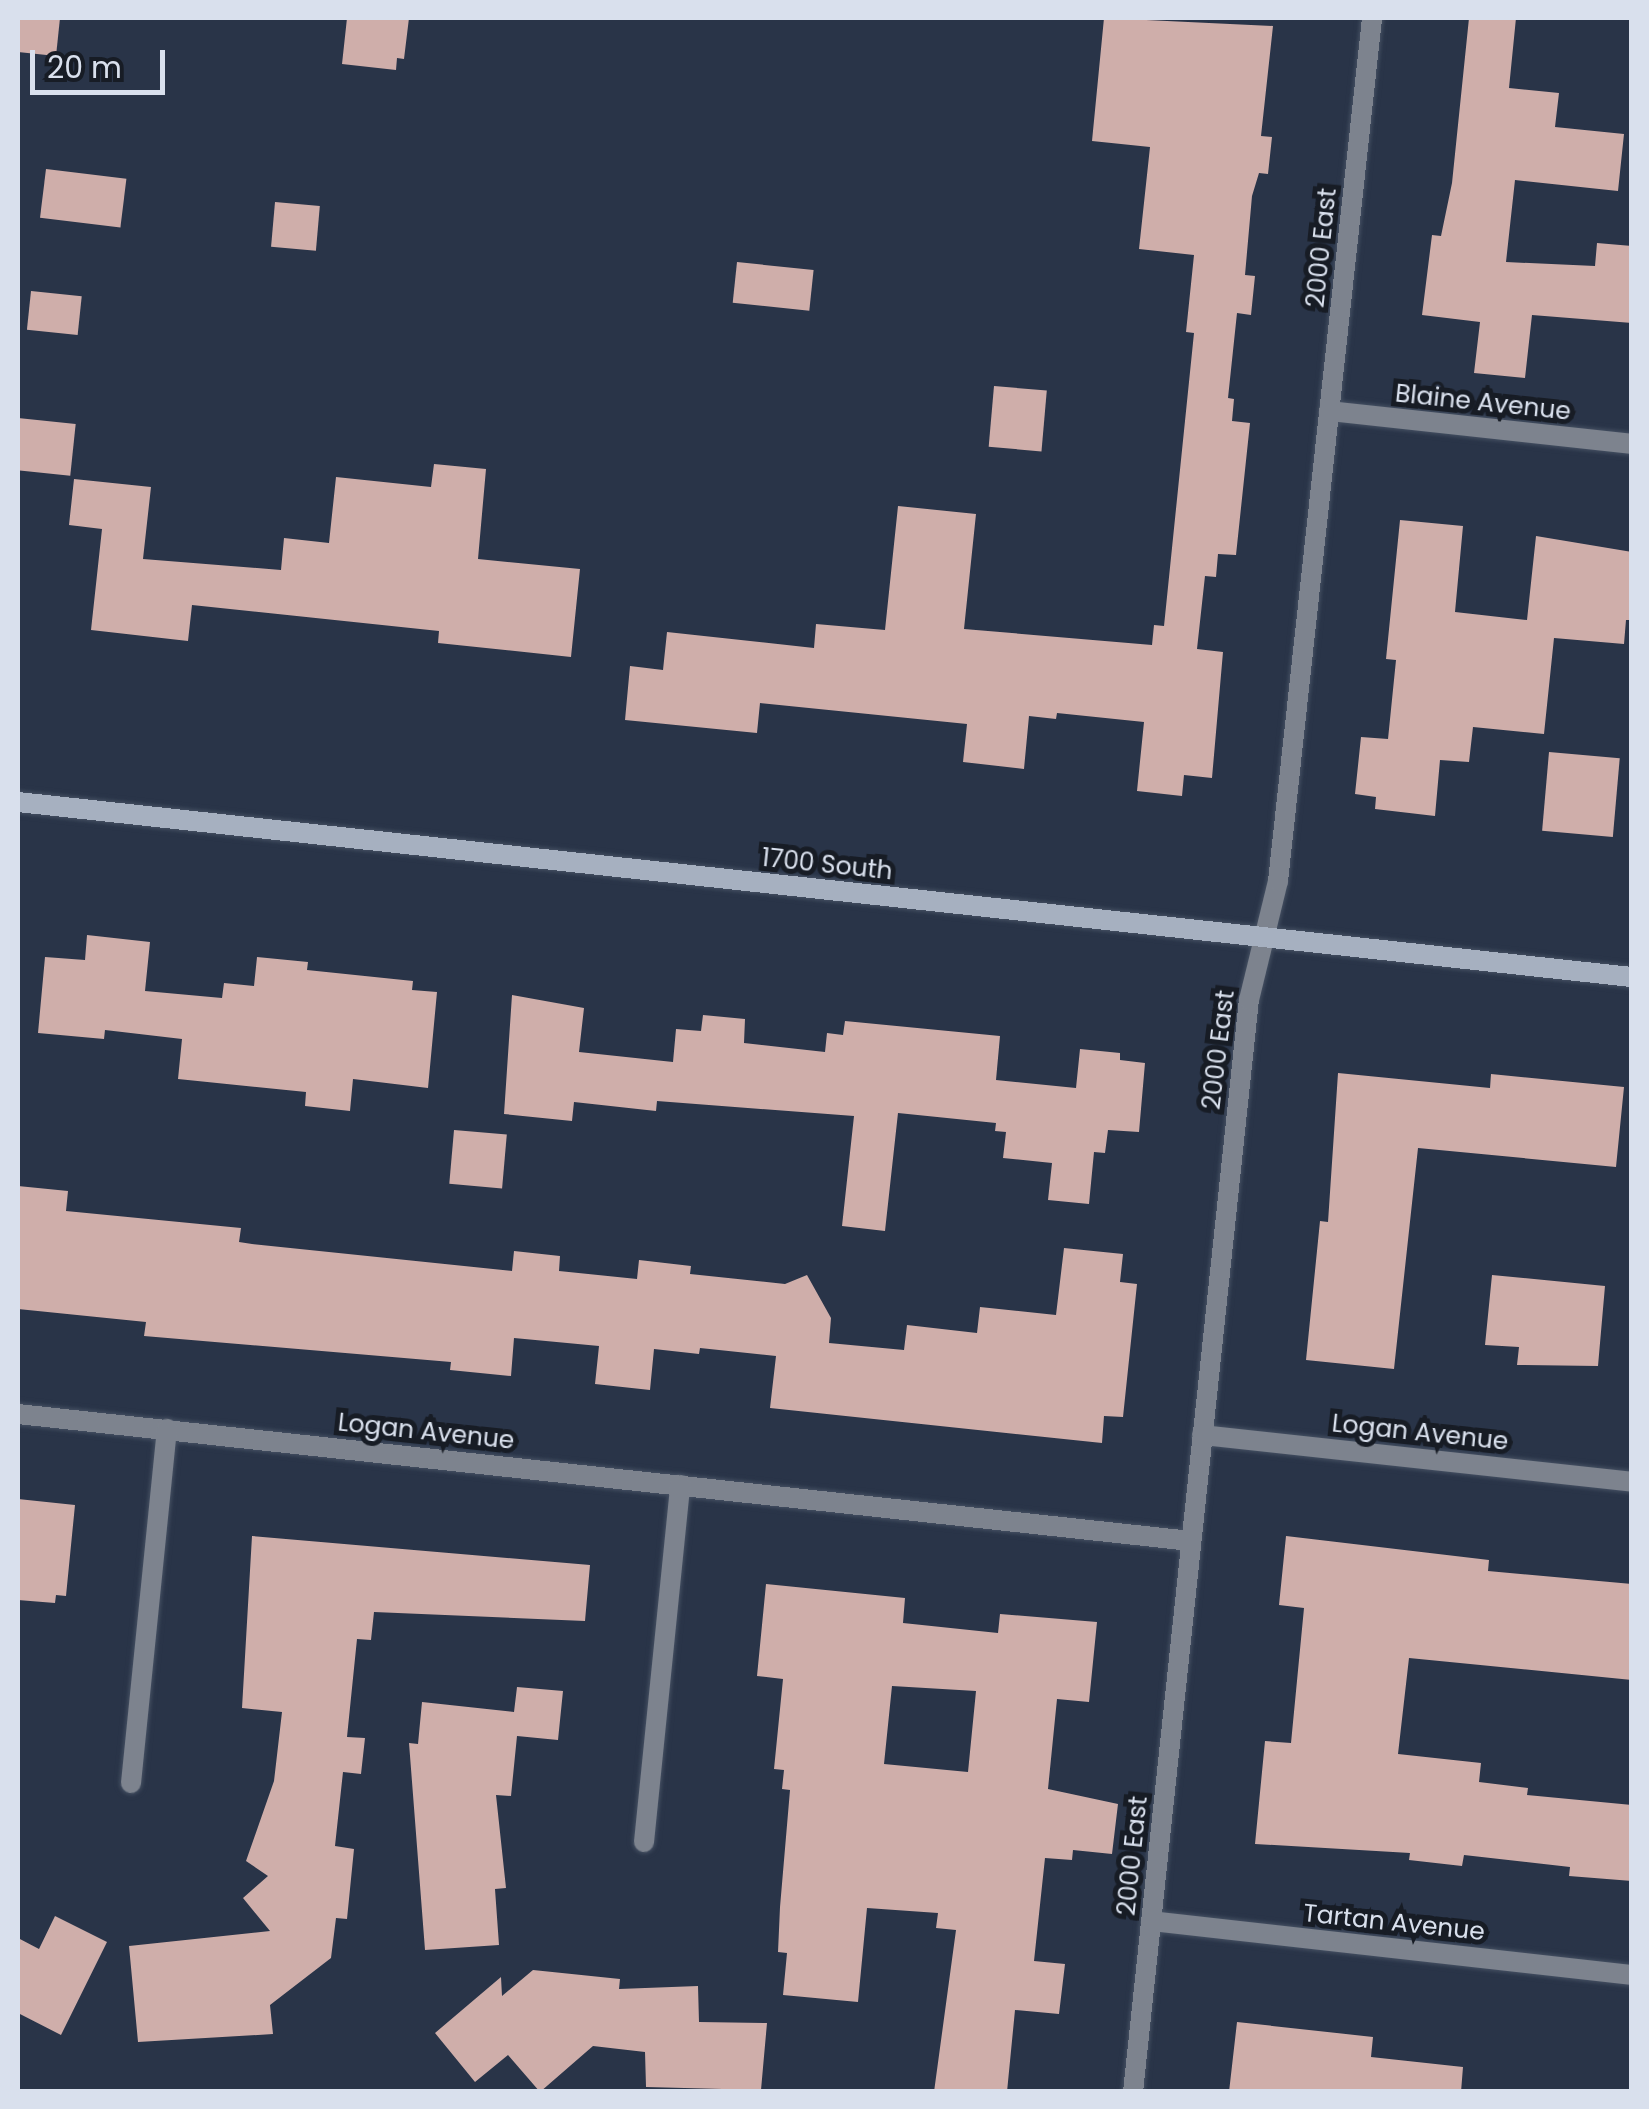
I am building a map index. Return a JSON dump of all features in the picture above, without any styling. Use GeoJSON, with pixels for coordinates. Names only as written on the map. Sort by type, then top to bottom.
{"type":"FeatureCollection","features":[{"type":"Feature","properties":{"kind":"street","name":"2000 East"},"geometry":{"type":"LineString","coordinates":[[1133,2092],[1202,1435],[1260,937],[1278,880],[1372,18]]}},
{"type":"Feature","properties":{"kind":"street","name":"Blaine Avenue"},"geometry":{"type":"LineString","coordinates":[[1330,411],[1632,444]]}},
{"type":"Feature","properties":{"kind":"street","name":"1700 South"},"geometry":{"type":"LineString","coordinates":[[18,802],[1632,977]]}},
{"type":"Feature","properties":{"kind":"street","name":"Logan Avenue"},"geometry":{"type":"LineString","coordinates":[[18,1414],[1191,1541]]}},
{"type":"Feature","properties":{"kind":"street"},"geometry":{"type":"LineString","coordinates":[[131,1783],[167,1430]]}},
{"type":"Feature","properties":{"kind":"street","name":"Logan Avenue"},"geometry":{"type":"LineString","coordinates":[[1202,1435],[1632,1482]]}},
{"type":"Feature","properties":{"kind":"street"},"geometry":{"type":"LineString","coordinates":[[644,1842],[680,1485]]}},
{"type":"Feature","properties":{"kind":"street","name":"Tartan Avenue"},"geometry":{"type":"LineString","coordinates":[[1151,1921],[1632,1974]]}},
{"type":"Feature","properties":{"kind":"building"},"geometry":{"type":"Polygon","coordinates":[[[18,18],[60,18],[56,56],[18,52],[18,18]]]}},
{"type":"Feature","properties":{"kind":"building"},"geometry":{"type":"Polygon","coordinates":[[[347,18],[409,18],[404,59],[397,58],[396,70],[342,64],[347,18]]]}},
{"type":"Feature","properties":{"kind":"building"},"geometry":{"type":"Polygon","coordinates":[[[1104,18],[1273,26],[1261,136],[1272,137],[1268,174],[1259,173],[1252,196],[1245,275],[1255,276],[1251,315],[1237,313],[1228,398],[1234,399],[1232,421],[1250,423],[1236,555],[1218,554],[1216,577],[1205,576],[1197,649],[1223,652],[1212,778],[1184,775],[1182,796],[1137,791],[1144,722],[1057,713],[1056,719],[1029,716],[1024,769],[963,762],[967,724],[760,703],[757,733],[625,720],[630,666],[663,670],[667,632],[814,648],[816,624],[885,630],[898,506],[976,514],[964,629],[1152,645],[1154,625],[1164,626],[1194,333],[1186,332],[1194,255],[1139,249],[1150,147],[1092,141],[1104,18]]]}},
{"type":"Feature","properties":{"kind":"building"},"geometry":{"type":"Polygon","coordinates":[[[1469,18],[1516,18],[1509,88],[1559,93],[1555,127],[1624,134],[1618,191],[1515,180],[1506,262],[1595,266],[1597,243],[1632,246],[1632,323],[1532,315],[1525,378],[1474,373],[1480,322],[1422,315],[1432,235],[1441,236],[1452,183],[1469,18]]]}},
{"type":"Feature","properties":{"kind":"building"},"geometry":{"type":"Polygon","coordinates":[[[46,169],[126,179],[120,228],[40,218],[46,169]]]}},
{"type":"Feature","properties":{"kind":"building"},"geometry":{"type":"Polygon","coordinates":[[[275,202],[320,206],[316,251],[271,247],[275,202]]]}},
{"type":"Feature","properties":{"kind":"building"},"geometry":{"type":"Polygon","coordinates":[[[737,262],[814,270],[809,311],[733,303],[737,262]]]}},
{"type":"Feature","properties":{"kind":"building"},"geometry":{"type":"Polygon","coordinates":[[[31,291],[82,296],[78,335],[27,330],[31,291]]]}},
{"type":"Feature","properties":{"kind":"building"},"geometry":{"type":"Polygon","coordinates":[[[994,386],[1047,391],[1041,451],[989,447],[994,386]]]}},
{"type":"Feature","properties":{"kind":"building"},"geometry":{"type":"Polygon","coordinates":[[[18,418],[76,424],[70,476],[18,470],[18,418]]]}},
{"type":"Feature","properties":{"kind":"building"},"geometry":{"type":"Polygon","coordinates":[[[434,464],[486,469],[478,559],[580,569],[571,657],[438,643],[439,631],[192,605],[188,641],[91,630],[102,529],[69,525],[74,479],[151,487],[143,559],[281,570],[284,538],[329,543],[336,477],[431,487],[434,464]]]}},
{"type":"Feature","properties":{"kind":"building"},"geometry":{"type":"Polygon","coordinates":[[[1400,520],[1463,526],[1455,612],[1527,620],[1536,536],[1632,552],[1632,620],[1626,620],[1624,644],[1554,638],[1544,734],[1473,727],[1469,762],[1440,760],[1435,816],[1375,809],[1376,797],[1355,794],[1361,737],[1388,739],[1396,660],[1386,659],[1400,520]]]}},
{"type":"Feature","properties":{"kind":"building"},"geometry":{"type":"Polygon","coordinates":[[[1549,752],[1620,758],[1613,837],[1542,831],[1549,752]]]}},
{"type":"Feature","properties":{"kind":"building"},"geometry":{"type":"Polygon","coordinates":[[[87,935],[150,942],[145,991],[222,998],[224,983],[254,986],[257,957],[308,962],[307,970],[413,981],[412,990],[437,992],[428,1088],[353,1079],[350,1111],[305,1106],[306,1092],[178,1079],[182,1039],[105,1030],[104,1039],[38,1033],[45,957],[85,960],[87,935]]]}},
{"type":"Feature","properties":{"kind":"building"},"geometry":{"type":"Polygon","coordinates":[[[512,995],[584,1008],[579,1052],[673,1062],[676,1029],[701,1031],[703,1015],[745,1019],[744,1043],[825,1052],[827,1033],[843,1035],[845,1021],[1000,1036],[996,1080],[1076,1088],[1080,1049],[1120,1053],[1120,1060],[1145,1063],[1139,1132],[1108,1130],[1105,1153],[1094,1152],[1089,1204],[1048,1200],[1052,1163],[1003,1158],[1006,1132],[995,1131],[996,1123],[898,1113],[885,1231],[842,1226],[854,1116],[657,1101],[656,1111],[574,1102],[572,1121],[504,1114],[512,995]]]}},
{"type":"Feature","properties":{"kind":"building"},"geometry":{"type":"Polygon","coordinates":[[[1338,1073],[1490,1088],[1491,1074],[1624,1087],[1616,1167],[1418,1148],[1394,1369],[1306,1360],[1320,1221],[1328,1222],[1338,1073]]]}},
{"type":"Feature","properties":{"kind":"building"},"geometry":{"type":"Polygon","coordinates":[[[454,1130],[507,1135],[502,1188],[449,1184],[454,1130]]]}},
{"type":"Feature","properties":{"kind":"building"},"geometry":{"type":"Polygon","coordinates":[[[18,1186],[68,1191],[66,1211],[241,1228],[239,1242],[252,1244],[512,1271],[514,1251],[560,1256],[559,1271],[637,1279],[639,1260],[691,1266],[690,1274],[785,1284],[807,1275],[831,1318],[829,1343],[904,1350],[907,1325],[977,1333],[980,1307],[1056,1315],[1064,1248],[1123,1254],[1120,1282],[1137,1284],[1123,1417],[1104,1416],[1102,1443],[770,1408],[776,1356],[700,1348],[699,1354],[654,1349],[650,1390],[595,1384],[599,1346],[514,1338],[511,1376],[450,1370],[451,1362],[144,1336],[146,1322],[18,1309],[18,1186]]]}},
{"type":"Feature","properties":{"kind":"building"},"geometry":{"type":"Polygon","coordinates":[[[1492,1275],[1605,1286],[1598,1366],[1517,1365],[1519,1347],[1485,1345],[1492,1275]]]}},
{"type":"Feature","properties":{"kind":"building"},"geometry":{"type":"Polygon","coordinates":[[[18,1499],[75,1505],[66,1596],[56,1595],[55,1603],[18,1600],[18,1499]]]}},
{"type":"Feature","properties":{"kind":"building"},"geometry":{"type":"Polygon","coordinates":[[[252,1536],[590,1565],[585,1621],[374,1612],[371,1640],[357,1639],[347,1737],[365,1738],[361,1774],[343,1772],[335,1846],[354,1849],[347,1919],[336,1918],[331,1958],[270,2005],[273,2034],[138,2042],[129,1946],[270,1931],[243,1898],[268,1876],[246,1861],[274,1781],[282,1712],[242,1708],[252,1536]]]}},
{"type":"Feature","properties":{"kind":"building"},"geometry":{"type":"Polygon","coordinates":[[[1286,1536],[1489,1560],[1488,1571],[1632,1584],[1632,1680],[1409,1658],[1398,1754],[1481,1763],[1479,1782],[1528,1788],[1527,1795],[1632,1805],[1632,1881],[1569,1876],[1570,1867],[1464,1855],[1462,1866],[1409,1860],[1410,1853],[1255,1844],[1265,1741],[1291,1743],[1304,1608],[1279,1605],[1286,1536]]]}},
{"type":"Feature","properties":{"kind":"building"},"geometry":{"type":"Polygon","coordinates":[[[766,1584],[905,1598],[903,1623],[998,1633],[1000,1614],[1097,1622],[1089,1702],[1057,1699],[1048,1789],[1118,1804],[1112,1854],[1073,1850],[1072,1860],[1045,1858],[1034,1961],[1065,1964],[1059,2014],[1015,2010],[1007,2092],[934,2092],[956,1930],[936,1928],[938,1913],[867,1908],[858,2002],[783,1995],[787,1953],[778,1952],[790,1790],[782,1789],[784,1770],[774,1769],[783,1679],[757,1676],[766,1584]],[[892,1686],[884,1764],[968,1772],[976,1691],[892,1686]]]}},
{"type":"Feature","properties":{"kind":"building"},"geometry":{"type":"Polygon","coordinates":[[[517,1687],[563,1691],[558,1740],[517,1736],[511,1796],[496,1795],[506,1888],[495,1889],[499,1945],[425,1950],[409,1743],[418,1744],[422,1702],[514,1712],[517,1687]]]}},
{"type":"Feature","properties":{"kind":"building"},"geometry":{"type":"Polygon","coordinates":[[[55,1916],[107,1942],[61,2035],[18,2013],[18,1938],[39,1949],[55,1916]]]}},
{"type":"Feature","properties":{"kind":"building"},"geometry":{"type":"Polygon","coordinates":[[[533,1970],[620,1979],[619,1989],[698,1986],[699,2022],[767,2023],[761,2090],[646,2087],[645,2052],[593,2046],[540,2092],[508,2055],[475,2082],[435,2033],[501,1977],[502,1996],[533,1970]]]}},
{"type":"Feature","properties":{"kind":"building"},"geometry":{"type":"Polygon","coordinates":[[[1237,2022],[1373,2037],[1371,2057],[1463,2067],[1461,2092],[1229,2092],[1237,2022]]]}}]}
